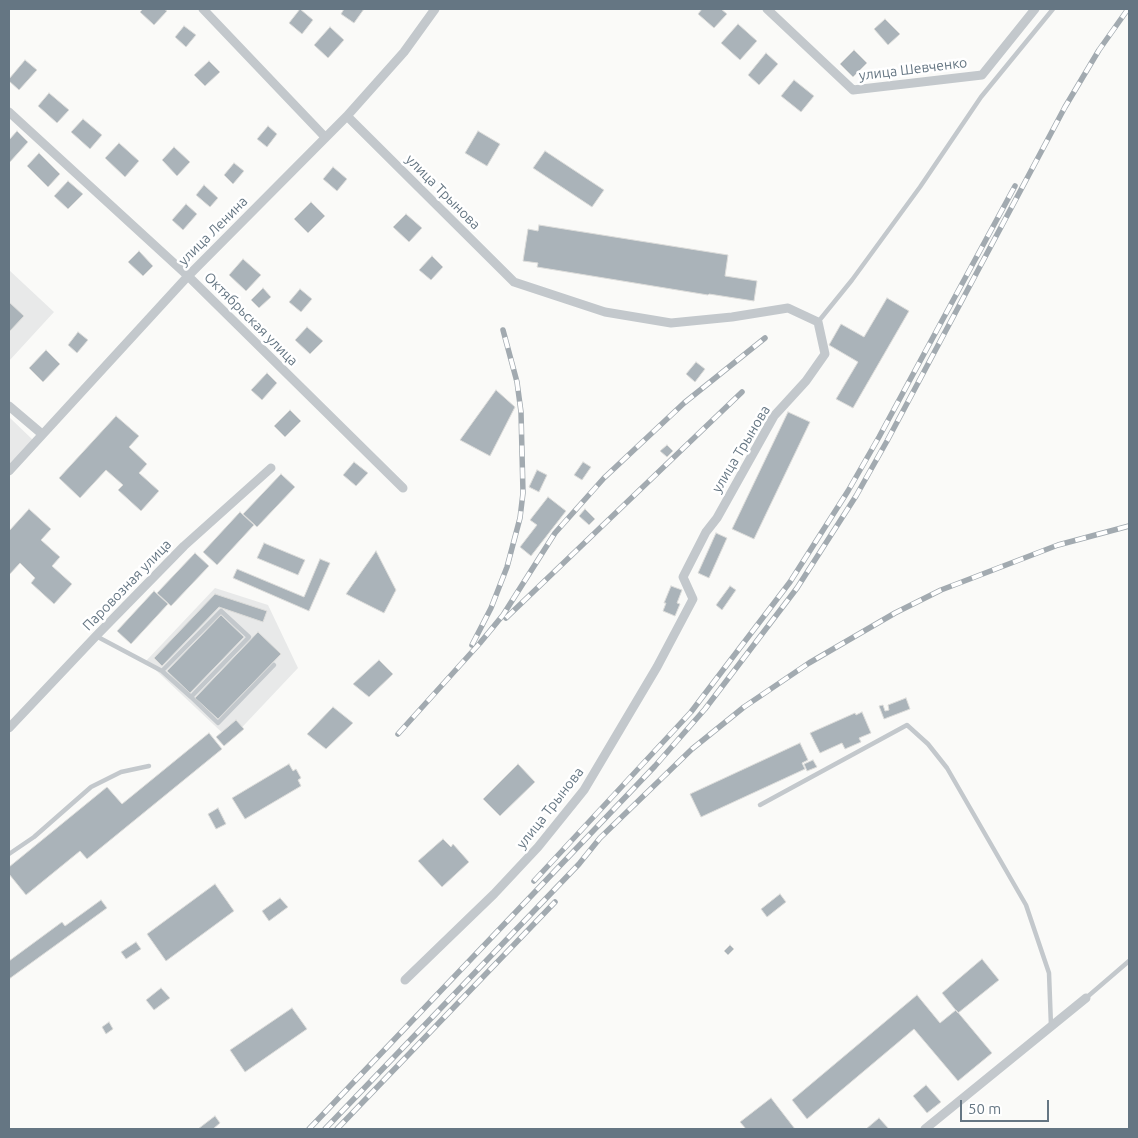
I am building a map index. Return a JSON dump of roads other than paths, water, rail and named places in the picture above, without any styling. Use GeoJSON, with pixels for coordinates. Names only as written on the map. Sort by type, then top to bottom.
{"type":"FeatureCollection","features":[{"type":"Feature","properties":{"kind":"street"},"geometry":{"type":"LineString","coordinates":[[202,9],[325,137]]}},
{"type":"Feature","properties":{"kind":"street","name":"улица Ленина"},"geometry":{"type":"LineString","coordinates":[[9,472],[188,276],[347,116],[404,52],[435,9]]}},
{"type":"Feature","properties":{"kind":"street","name":"улица Шевченко"},"geometry":{"type":"LineString","coordinates":[[767,9],[853,90],[982,75],[1035,9]]}},
{"type":"Feature","properties":{"kind":"street","name":"Октябрьская улица"},"geometry":{"type":"LineString","coordinates":[[9,112],[188,276],[403,488]]}},
{"type":"Feature","properties":{"kind":"street","name":"улица Трынова"},"geometry":{"type":"LineString","coordinates":[[347,116],[514,282],[605,312],[671,323],[732,318],[788,308],[818,322],[825,354],[806,381],[774,416],[717,518],[706,532],[683,577],[693,599],[657,667],[584,790],[538,847],[443,945],[405,980]]}},
{"type":"Feature","properties":{"kind":"street"},"geometry":{"type":"LineString","coordinates":[[9,406],[42,434]]}},
{"type":"Feature","properties":{"kind":"street","name":"Паровозная улица"},"geometry":{"type":"LineString","coordinates":[[9,728],[184,546],[271,468]]}},
{"type":"Feature","properties":{"kind":"street"},"geometry":{"type":"LineString","coordinates":[[925,1129],[1086,998]]}},
{"type":"Feature","properties":{"kind":"lane"},"geometry":{"type":"LineString","coordinates":[[818,322],[852,280],[914,195],[981,98],[1053,9]]}},
{"type":"Feature","properties":{"kind":"lane"},"geometry":{"type":"LineString","coordinates":[[162,671],[221,611],[249,637],[191,697]]}},
{"type":"Feature","properties":{"kind":"lane"},"geometry":{"type":"LineString","coordinates":[[96,636],[162,671],[218,723],[274,665]]}},
{"type":"Feature","properties":{"kind":"lane"},"geometry":{"type":"LineString","coordinates":[[760,805],[907,725],[928,744],[946,768],[1026,905],[1049,974],[1051,1027]]}},
{"type":"Feature","properties":{"kind":"lane"},"geometry":{"type":"LineString","coordinates":[[9,854],[34,836],[91,787],[121,772],[149,766]]}},
{"type":"Feature","properties":{"kind":"lane"},"geometry":{"type":"LineString","coordinates":[[1086,998],[1129,961]]}},
{"type":"Feature","properties":{"kind":"railway"},"geometry":{"type":"LineString","coordinates":[[309,1129],[655,766],[705,709],[797,588],[856,496],[887,441],[1065,107],[1099,50],[1128,9]]}},
{"type":"Feature","properties":{"kind":"railway"},"geometry":{"type":"LineString","coordinates":[[534,881],[691,712],[790,582],[848,491],[879,437],[1015,186]]}},
{"type":"Feature","properties":{"kind":"railway"},"geometry":{"type":"LineString","coordinates":[[472,645],[491,608],[507,567],[520,518],[523,493],[521,412],[517,382],[503,330]]}},
{"type":"Feature","properties":{"kind":"railway"},"geometry":{"type":"LineString","coordinates":[[398,734],[503,615],[555,533],[604,478],[684,403],[765,338]]}},
{"type":"Feature","properties":{"kind":"railway"},"geometry":{"type":"LineString","coordinates":[[506,618],[742,392]]}},
{"type":"Feature","properties":{"kind":"railway"},"geometry":{"type":"LineString","coordinates":[[325,1129],[579,864],[600,838],[692,749],[744,707],[809,663],[895,613],[941,590],[1058,545],[1129,526]]}},
{"type":"Feature","properties":{"kind":"railway"},"geometry":{"type":"LineString","coordinates":[[337,1129],[555,902]]}}]}
